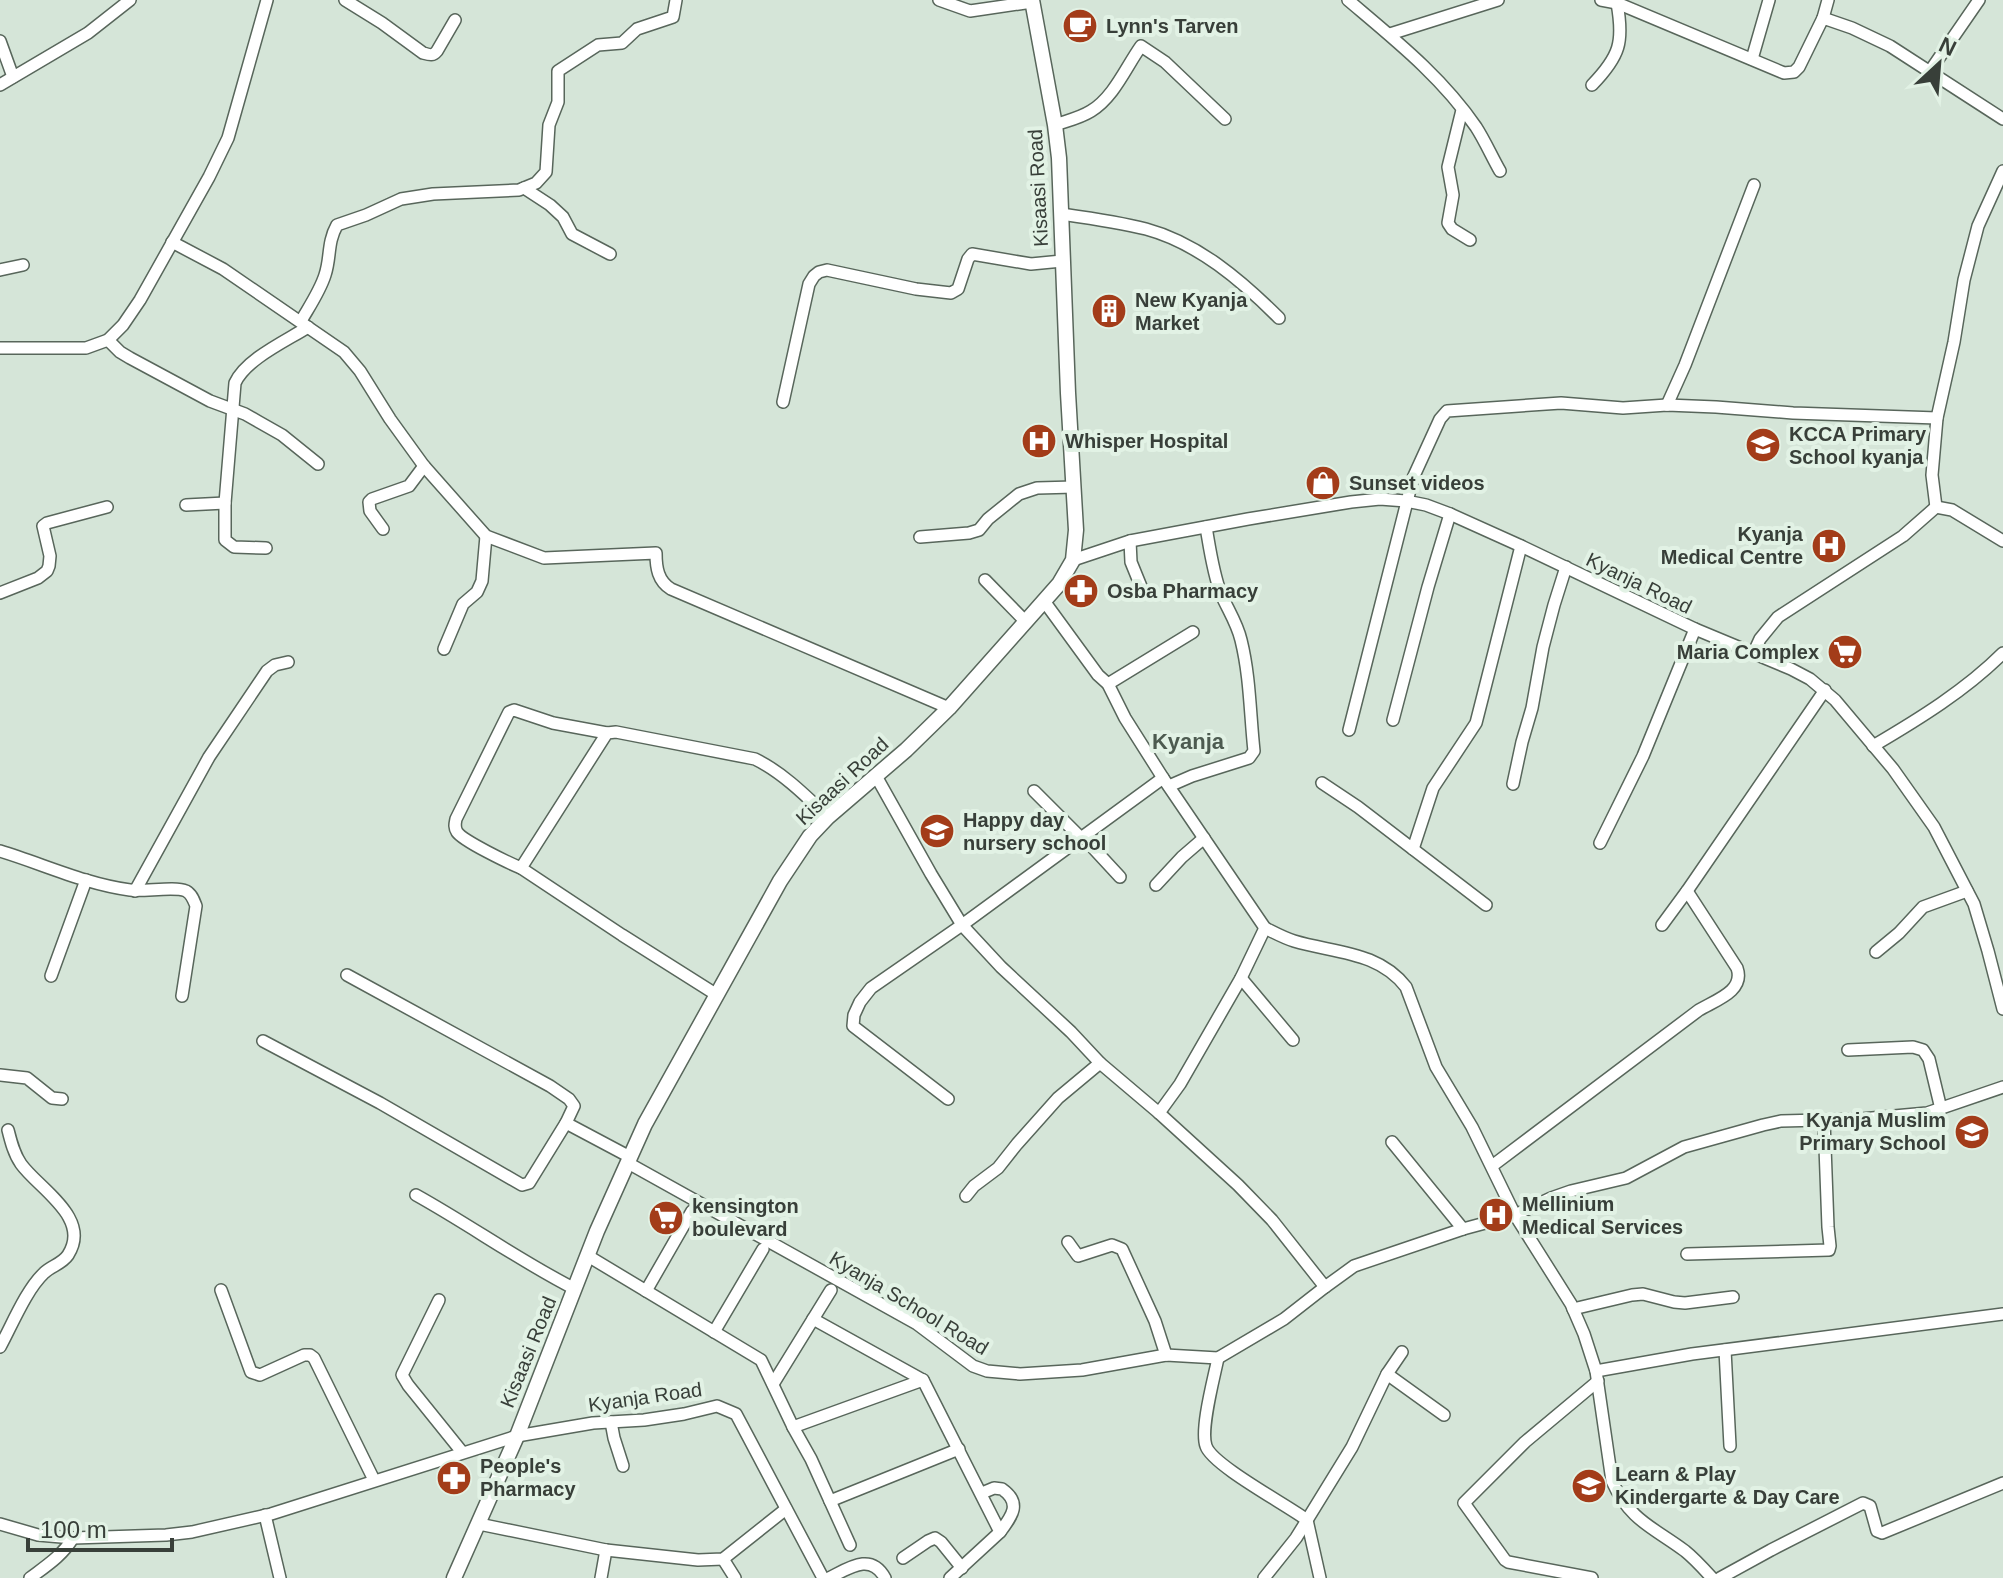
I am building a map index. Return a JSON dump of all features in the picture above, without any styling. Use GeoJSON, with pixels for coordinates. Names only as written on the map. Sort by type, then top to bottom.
{"type":"FeatureCollection","features":[{"type":"Feature","properties":{"kind":"main road","name":"Kisaasi Road"},"geometry":{"type":"LineString","coordinates":[[454,1578],[517,1436],[588,1256],[645,1124],[797,853],[828,817],[906,750],[949,708],[1059,584],[1073,560],[1076,530],[1059,158],[1032,1]]}},
{"type":"Feature","properties":{"kind":"street"},"geometry":{"type":"LineString","coordinates":[[0,85],[88,33],[130,0]]}},
{"type":"Feature","properties":{"kind":"street"},"geometry":{"type":"LineString","coordinates":[[0,348],[86,348],[108,340],[123,325],[140,300],[228,138],[267,0]]}},
{"type":"Feature","properties":{"kind":"street"},"geometry":{"type":"LineString","coordinates":[[345,0],[430,55],[437,51],[455,20]]}},
{"type":"Feature","properties":{"kind":"street"},"geometry":{"type":"LineString","coordinates":[[266,548],[234,547],[225,540],[235,383],[242,371],[304,324],[324,277],[328,245],[337,225],[401,199],[524,188],[536,183],[546,172],[549,125],[558,102],[558,71],[598,45],[622,43],[637,29],[673,17],[676,0]]}},
{"type":"Feature","properties":{"kind":"street"},"geometry":{"type":"LineString","coordinates":[[939,0],[970,11],[1032,1]]}},
{"type":"Feature","properties":{"kind":"street"},"geometry":{"type":"LineString","coordinates":[[1348,0],[1390,34],[1429,72],[1477,128],[1500,171]]}},
{"type":"Feature","properties":{"kind":"street"},"geometry":{"type":"LineString","coordinates":[[1390,34],[1498,0]]}},
{"type":"Feature","properties":{"kind":"street"},"geometry":{"type":"LineString","coordinates":[[1601,0],[1617,3],[1784,73],[1794,72],[1799,67],[1823,18],[1828,0]]}},
{"type":"Feature","properties":{"kind":"street"},"geometry":{"type":"LineString","coordinates":[[1752,59],[1769,0]]}},
{"type":"Feature","properties":{"kind":"street"},"geometry":{"type":"LineString","coordinates":[[1930,71],[1979,0]]}},
{"type":"Feature","properties":{"kind":"street"},"geometry":{"type":"LineString","coordinates":[[1592,85],[1611,64],[1618,48],[1621,34],[1617,3]]}},
{"type":"Feature","properties":{"kind":"street"},"geometry":{"type":"LineString","coordinates":[[1823,18],[1876,39],[2003,119]]}},
{"type":"Feature","properties":{"kind":"street"},"geometry":{"type":"LineString","coordinates":[[0,41],[13,77]]}},
{"type":"Feature","properties":{"kind":"street"},"geometry":{"type":"LineString","coordinates":[[1055,125],[1091,112],[1103,101],[1141,46],[1165,62],[1225,119]]}},
{"type":"Feature","properties":{"kind":"street"},"geometry":{"type":"LineString","coordinates":[[1462,110],[1448,167],[1453,195],[1448,223],[1470,240]]}},
{"type":"Feature","properties":{"kind":"street"},"geometry":{"type":"LineString","coordinates":[[1936,507],[1932,475],[1937,418],[1964,280],[1985,210],[2003,171]]}},
{"type":"Feature","properties":{"kind":"street"},"geometry":{"type":"LineString","coordinates":[[1667,405],[1754,185]]}},
{"type":"Feature","properties":{"kind":"street"},"geometry":{"type":"LineString","coordinates":[[524,188],[557,211],[572,234],[610,254]]}},
{"type":"Feature","properties":{"kind":"street"},"geometry":{"type":"LineString","coordinates":[[1061,214],[1145,229],[1178,241],[1217,264],[1279,318]]}},
{"type":"Feature","properties":{"kind":"street"},"geometry":{"type":"LineString","coordinates":[[172,242],[223,269],[344,352],[356,364],[424,466],[486,536],[544,558],[656,553],[662,583],[671,589],[949,708]]}},
{"type":"Feature","properties":{"kind":"street"},"geometry":{"type":"LineString","coordinates":[[783,402],[806,296],[814,276],[819,272],[827,270],[916,289],[951,293],[958,289],[972,254],[1031,264],[1062,261]]}},
{"type":"Feature","properties":{"kind":"street"},"geometry":{"type":"LineString","coordinates":[[0,270],[23,265]]}},
{"type":"Feature","properties":{"kind":"street"},"geometry":{"type":"LineString","coordinates":[[108,340],[120,352],[191,392],[245,414],[282,435],[318,464]]}},
{"type":"Feature","properties":{"kind":"street"},"geometry":{"type":"LineString","coordinates":[[1349,730],[1413,478],[1440,419],[1447,411],[1545,404],[1623,408],[1667,405],[1937,418]]}},
{"type":"Feature","properties":{"kind":"street"},"geometry":{"type":"LineString","coordinates":[[383,529],[370,511],[369,502],[409,486],[424,466]]}},
{"type":"Feature","properties":{"kind":"street"},"geometry":{"type":"LineString","coordinates":[[920,537],[979,530],[1019,494],[1037,488],[1074,487]]}},
{"type":"Feature","properties":{"kind":"street","name":"Kyanja Road"},"geometry":{"type":"LineString","coordinates":[[1073,560],[1130,541],[1206,527],[1351,502],[1380,499],[1406,501],[1450,514],[1695,629],[1800,674],[1825,690],[1908,788],[1934,827],[1981,925],[2003,1009]]}},
{"type":"Feature","properties":{"kind":"street"},"geometry":{"type":"LineString","coordinates":[[186,505],[225,503]]}},
{"type":"Feature","properties":{"kind":"street"},"geometry":{"type":"LineString","coordinates":[[0,593],[38,578],[47,571],[50,556],[43,526],[107,507]]}},
{"type":"Feature","properties":{"kind":"street"},"geometry":{"type":"LineString","coordinates":[[1936,507],[1952,510],[2001,535]]}},
{"type":"Feature","properties":{"kind":"street"},"geometry":{"type":"LineString","coordinates":[[1754,652],[1760,639],[1778,617],[1903,536],[1936,507]]}},
{"type":"Feature","properties":{"kind":"street"},"geometry":{"type":"LineString","coordinates":[[1393,720],[1450,514]]}},
{"type":"Feature","properties":{"kind":"street"},"geometry":{"type":"LineString","coordinates":[[948,1099],[856,1030],[853,1022],[860,1002],[871,988],[1136,796],[1166,782],[1249,758],[1254,751],[1241,640],[1221,594],[1206,527]]}},
{"type":"Feature","properties":{"kind":"street"},"geometry":{"type":"LineString","coordinates":[[444,649],[463,604],[480,588],[486,536]]}},
{"type":"Feature","properties":{"kind":"street"},"geometry":{"type":"LineString","coordinates":[[1130,541],[1131,562],[1142,589]]}},
{"type":"Feature","properties":{"kind":"street"},"geometry":{"type":"LineString","coordinates":[[1413,849],[1433,788],[1476,723],[1521,546]]}},
{"type":"Feature","properties":{"kind":"street"},"geometry":{"type":"LineString","coordinates":[[1513,784],[1543,647],[1566,567]]}},
{"type":"Feature","properties":{"kind":"street"},"geometry":{"type":"LineString","coordinates":[[985,580],[1026,622]]}},
{"type":"Feature","properties":{"kind":"street"},"geometry":{"type":"LineString","coordinates":[[1044,601],[1098,675],[1108,684],[1125,718],[1166,782],[1265,928],[1293,941],[1373,961],[1398,977],[1413,1001],[1436,1067],[1472,1127],[1515,1215],[1573,1309],[1584,1334],[1597,1376],[1612,1481],[1622,1502],[1639,1520],[1697,1561],[1712,1578]]}},
{"type":"Feature","properties":{"kind":"street"},"geometry":{"type":"LineString","coordinates":[[1600,843],[1643,756],[1695,629]]}},
{"type":"Feature","properties":{"kind":"street"},"geometry":{"type":"LineString","coordinates":[[1108,684],[1193,632]]}},
{"type":"Feature","properties":{"kind":"street"},"geometry":{"type":"LineString","coordinates":[[1873,746],[1955,693],[2003,653]]}},
{"type":"Feature","properties":{"kind":"street"},"geometry":{"type":"LineString","coordinates":[[135,891],[209,757],[267,671],[288,662]]}},
{"type":"Feature","properties":{"kind":"street"},"geometry":{"type":"LineString","coordinates":[[1662,925],[1825,690]]}},
{"type":"Feature","properties":{"kind":"street"},"geometry":{"type":"LineString","coordinates":[[717,995],[521,868],[503,861],[458,833],[456,819],[505,718],[514,710],[553,723],[755,759],[803,793],[828,817]]}},
{"type":"Feature","properties":{"kind":"street"},"geometry":{"type":"LineString","coordinates":[[521,868],[607,733]]}},
{"type":"Feature","properties":{"kind":"street"},"geometry":{"type":"LineString","coordinates":[[876,776],[962,925],[1100,1063],[1238,1185],[1272,1220],[1325,1287]]}},
{"type":"Feature","properties":{"kind":"street"},"geometry":{"type":"LineString","coordinates":[[1322,783],[1486,905]]}},
{"type":"Feature","properties":{"kind":"street"},"geometry":{"type":"LineString","coordinates":[[1034,791],[1120,877]]}},
{"type":"Feature","properties":{"kind":"street"},"geometry":{"type":"LineString","coordinates":[[1156,885],[1204,838]]}},
{"type":"Feature","properties":{"kind":"street"},"geometry":{"type":"LineString","coordinates":[[0,851],[86,880],[135,891],[187,891],[196,906],[182,996]]}},
{"type":"Feature","properties":{"kind":"street"},"geometry":{"type":"LineString","coordinates":[[51,976],[86,880]]}},
{"type":"Feature","properties":{"kind":"street"},"geometry":{"type":"LineString","coordinates":[[1492,1166],[1699,1010],[1735,988],[1739,979],[1737,968],[1687,891]]}},
{"type":"Feature","properties":{"kind":"street"},"geometry":{"type":"LineString","coordinates":[[1876,952],[1923,907],[1967,891]]}},
{"type":"Feature","properties":{"kind":"street"},"geometry":{"type":"LineString","coordinates":[[1159,1113],[1180,1084],[1241,978],[1265,928]]}},
{"type":"Feature","properties":{"kind":"street"},"geometry":{"type":"LineString","coordinates":[[263,1041],[380,1103],[522,1185],[529,1183],[566,1123],[574,1106],[569,1099],[347,975]]}},
{"type":"Feature","properties":{"kind":"street"},"geometry":{"type":"LineString","coordinates":[[1241,978],[1293,1040]]}},
{"type":"Feature","properties":{"kind":"street"},"geometry":{"type":"LineString","coordinates":[[1848,1050],[1913,1047],[1923,1050],[1929,1059],[1941,1109]]}},
{"type":"Feature","properties":{"kind":"street"},"geometry":{"type":"LineString","coordinates":[[966,1196],[998,1168],[1058,1098],[1100,1063]]}},
{"type":"Feature","properties":{"kind":"street"},"geometry":{"type":"LineString","coordinates":[[0,1075],[27,1078],[52,1098],[62,1099]]}},
{"type":"Feature","properties":{"kind":"street"},"geometry":{"type":"LineString","coordinates":[[1320,1578],[1307,1520],[1223,1464],[1207,1449],[1205,1428],[1218,1358],[1284,1319],[1354,1266],[1515,1215],[1571,1191],[1626,1178],[1684,1147],[1781,1121],[1913,1115],[1941,1109],[2003,1087]]}},
{"type":"Feature","properties":{"kind":"street"},"geometry":{"type":"LineString","coordinates":[[1687,1254],[1829,1250],[1824,1120]]}},
{"type":"Feature","properties":{"kind":"street","name":"Kyanja School Road"},"geometry":{"type":"LineString","coordinates":[[566,1123],[917,1324],[973,1366],[987,1371],[1020,1374],[1082,1370],[1166,1355],[1218,1358]]}},
{"type":"Feature","properties":{"kind":"street"},"geometry":{"type":"LineString","coordinates":[[0,1347],[44,1272],[57,1266],[69,1254],[74,1235],[67,1213],[22,1165],[12,1147],[8,1130]]}},
{"type":"Feature","properties":{"kind":"street"},"geometry":{"type":"LineString","coordinates":[[1392,1142],[1463,1229]]}},
{"type":"Feature","properties":{"kind":"street"},"geometry":{"type":"LineString","coordinates":[[416,1195],[541,1272],[575,1289]]}},
{"type":"Feature","properties":{"kind":"street"},"geometry":{"type":"LineString","coordinates":[[646,1291],[692,1211]]}},
{"type":"Feature","properties":{"kind":"street"},"geometry":{"type":"LineString","coordinates":[[1068,1242],[1076,1255],[1081,1256],[1112,1245],[1122,1249],[1155,1321],[1166,1355]]}},
{"type":"Feature","properties":{"kind":"street"},"geometry":{"type":"LineString","coordinates":[[714,1332],[763,1249]]}},
{"type":"Feature","properties":{"kind":"street"},"geometry":{"type":"LineString","coordinates":[[588,1256],[761,1360],[850,1545]]}},
{"type":"Feature","properties":{"kind":"street"},"geometry":{"type":"LineString","coordinates":[[221,1290],[251,1372],[260,1375],[304,1355],[314,1358],[374,1480]]}},
{"type":"Feature","properties":{"kind":"street"},"geometry":{"type":"LineString","coordinates":[[773,1384],[831,1290]]}},
{"type":"Feature","properties":{"kind":"street"},"geometry":{"type":"LineString","coordinates":[[1573,1309],[1643,1294],[1685,1303],[1733,1297]]}},
{"type":"Feature","properties":{"kind":"street"},"geometry":{"type":"LineString","coordinates":[[439,1300],[402,1375],[462,1452]]}},
{"type":"Feature","properties":{"kind":"street"},"geometry":{"type":"LineString","coordinates":[[1592,1578],[1508,1562],[1464,1503],[1597,1376],[1725,1350],[2003,1314]]}},
{"type":"Feature","properties":{"kind":"street"},"geometry":{"type":"LineString","coordinates":[[813,1319],[923,1380],[1000,1532]]}},
{"type":"Feature","properties":{"kind":"street"},"geometry":{"type":"LineString","coordinates":[[1725,1350],[1730,1446]]}},
{"type":"Feature","properties":{"kind":"street"},"geometry":{"type":"LineString","coordinates":[[1264,1578],[1296,1538],[1352,1447],[1387,1374],[1402,1352]]}},
{"type":"Feature","properties":{"kind":"street"},"geometry":{"type":"LineString","coordinates":[[1387,1374],[1444,1415]]}},
{"type":"Feature","properties":{"kind":"street"},"geometry":{"type":"LineString","coordinates":[[793,1427],[923,1380]]}},
{"type":"Feature","properties":{"kind":"street","name":"Kyanja Road"},"geometry":{"type":"LineString","coordinates":[[0,1524],[38,1535],[73,1538],[192,1532],[265,1515],[517,1436],[568,1426],[670,1416],[717,1406],[736,1414],[823,1578]]}},
{"type":"Feature","properties":{"kind":"street"},"geometry":{"type":"LineString","coordinates":[[611,1422],[623,1466]]}},
{"type":"Feature","properties":{"kind":"street"},"geometry":{"type":"LineString","coordinates":[[830,1501],[959,1449]]}},
{"type":"Feature","properties":{"kind":"street"},"geometry":{"type":"LineString","coordinates":[[1720,1578],[1863,1503],[1870,1506],[1877,1531],[1882,1533],[2003,1483]]}},
{"type":"Feature","properties":{"kind":"street"},"geometry":{"type":"LineString","coordinates":[[950,1578],[1010,1519],[1014,1508],[1008,1493],[994,1488],[982,1493]]}},
{"type":"Feature","properties":{"kind":"street"},"geometry":{"type":"LineString","coordinates":[[479,1524],[606,1550],[698,1560],[723,1559],[786,1509]]}},
{"type":"Feature","properties":{"kind":"street"},"geometry":{"type":"LineString","coordinates":[[265,1515],[280,1578]]}},
{"type":"Feature","properties":{"kind":"street"},"geometry":{"type":"LineString","coordinates":[[30,1578],[66,1550],[73,1538]]}},
{"type":"Feature","properties":{"kind":"street"},"geometry":{"type":"LineString","coordinates":[[903,1558],[935,1538],[962,1568]]}},
{"type":"Feature","properties":{"kind":"street"},"geometry":{"type":"LineString","coordinates":[[601,1578],[606,1550]]}},
{"type":"Feature","properties":{"kind":"street"},"geometry":{"type":"LineString","coordinates":[[723,1559],[735,1578]]}},
{"type":"Feature","properties":{"kind":"street"},"geometry":{"type":"LineString","coordinates":[[829,1578],[862,1564],[878,1568],[885,1578]]}},
{"type":"Feature","properties":{"kind":"place","name":"Lynn's Tarven"},"geometry":{"type":"Point","coordinates":[1080,26]}},
{"type":"Feature","properties":{"kind":"place","name":"New Kyanja Market"},"geometry":{"type":"Point","coordinates":[1109,311]}},
{"type":"Feature","properties":{"kind":"place","name":"Whisper Hospital"},"geometry":{"type":"Point","coordinates":[1039,441]}},
{"type":"Feature","properties":{"kind":"place","name":"KCCA Primary School kyanja"},"geometry":{"type":"Point","coordinates":[1763,445]}},
{"type":"Feature","properties":{"kind":"place","name":"Sunset videos"},"geometry":{"type":"Point","coordinates":[1323,483]}},
{"type":"Feature","properties":{"kind":"place","name":"Kyanja Medical Centre"},"geometry":{"type":"Point","coordinates":[1829,546]}},
{"type":"Feature","properties":{"kind":"place","name":"Osba Pharmacy"},"geometry":{"type":"Point","coordinates":[1081,591]}},
{"type":"Feature","properties":{"kind":"place","name":"Maria Complex"},"geometry":{"type":"Point","coordinates":[1845,652]}},
{"type":"Feature","properties":{"kind":"place","name":"Happy day nursery school"},"geometry":{"type":"Point","coordinates":[937,831]}},
{"type":"Feature","properties":{"kind":"place","name":"Kyanja Muslim Primary School"},"geometry":{"type":"Point","coordinates":[1972,1132]}},
{"type":"Feature","properties":{"kind":"place","name":"Mellinium Medical Services"},"geometry":{"type":"Point","coordinates":[1496,1215]}},
{"type":"Feature","properties":{"kind":"place","name":"kensington boulevard"},"geometry":{"type":"Point","coordinates":[666,1218]}},
{"type":"Feature","properties":{"kind":"place","name":"People's Pharmacy"},"geometry":{"type":"Point","coordinates":[454,1478]}},
{"type":"Feature","properties":{"kind":"place","name":"Learn & Play Kindergarte & Day Care"},"geometry":{"type":"Point","coordinates":[1589,1486]}},
{"type":"Feature","properties":{"kind":"district","name":"Kyanja"},"geometry":{"type":"Point","coordinates":[1188,741]}}]}
